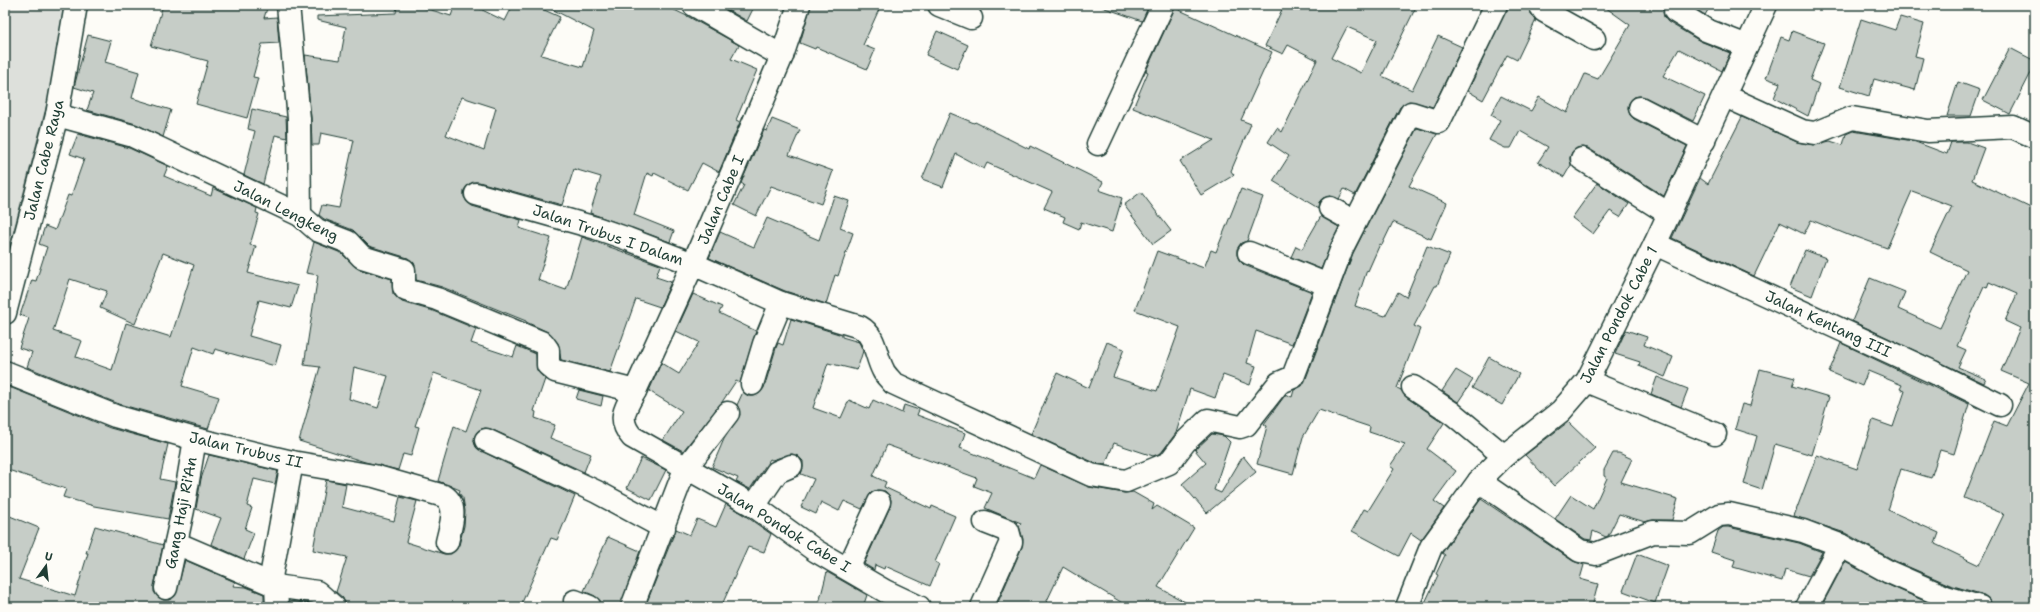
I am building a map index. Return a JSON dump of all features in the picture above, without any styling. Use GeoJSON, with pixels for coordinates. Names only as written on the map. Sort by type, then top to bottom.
{"type":"FeatureCollection","features":[{"type":"Feature","properties":{"kind":"street","name":"Jalan Cabe Raya"},"geometry":{"type":"LineString","coordinates":[[5,314],[57,115],[76,5]]}},
{"type":"Feature","properties":{"kind":"street"},"geometry":{"type":"LineString","coordinates":[[288,5],[299,119],[300,215]]}},
{"type":"Feature","properties":{"kind":"street"},"geometry":{"type":"LineString","coordinates":[[694,5],[782,56]]}},
{"type":"Feature","properties":{"kind":"street","name":"Jalan Cabe I"},"geometry":{"type":"LineString","coordinates":[[635,391],[693,264],[782,56],[799,5]]}},
{"type":"Feature","properties":{"kind":"street"},"geometry":{"type":"LineString","coordinates":[[939,5],[971,18]]}},
{"type":"Feature","properties":{"kind":"street"},"geometry":{"type":"LineString","coordinates":[[1098,144],[1163,5]]}},
{"type":"Feature","properties":{"kind":"street"},"geometry":{"type":"LineString","coordinates":[[1249,253],[1328,284],[1342,248],[1411,113],[1439,122],[1496,5]]}},
{"type":"Feature","properties":{"kind":"street"},"geometry":{"type":"LineString","coordinates":[[1540,5],[1544,11],[1594,39]]}},
{"type":"Feature","properties":{"kind":"street","name":"Jalan Pondok Cabe 1"},"geometry":{"type":"LineString","coordinates":[[1407,607],[1431,547],[1479,481],[1504,456],[1561,411],[1587,381],[1655,244],[1766,5]]}},
{"type":"Feature","properties":{"kind":"street"},"geometry":{"type":"LineString","coordinates":[[1675,11],[1706,30],[1748,46]]}},
{"type":"Feature","properties":{"kind":"street"},"geometry":{"type":"LineString","coordinates":[[1725,96],[1802,131],[1815,133],[1852,118],[1928,131],[2013,128],[2035,137]]}},
{"type":"Feature","properties":{"kind":"street"},"geometry":{"type":"LineString","coordinates":[[1640,108],[1704,141]]}},
{"type":"Feature","properties":{"kind":"street","name":"Jalan Lengkeng"},"geometry":{"type":"LineString","coordinates":[[57,115],[133,136],[300,215],[317,230],[348,242],[362,257],[404,270],[404,287],[406,290],[437,299],[543,343],[548,350],[548,365],[555,371],[635,391]]}},
{"type":"Feature","properties":{"kind":"street"},"geometry":{"type":"LineString","coordinates":[[1582,159],[1669,214]]}},
{"type":"Feature","properties":{"kind":"street","name":"Jalan Trubus I Dalam"},"geometry":{"type":"LineString","coordinates":[[476,194],[596,228],[693,264],[781,303],[860,327],[868,332],[872,337],[884,372],[893,382],[1091,475],[1126,481],[1169,463],[1185,442],[1208,420],[1240,427],[1246,426],[1280,383],[1293,377],[1328,284]]}},
{"type":"Feature","properties":{"kind":"street"},"geometry":{"type":"LineString","coordinates":[[1330,208],[1355,222]]}},
{"type":"Feature","properties":{"kind":"street","name":"Jalan Kentang III"},"geometry":{"type":"LineString","coordinates":[[1655,244],[2000,405]]}},
{"type":"Feature","properties":{"kind":"street"},"geometry":{"type":"LineString","coordinates":[[752,384],[764,344],[781,303]]}},
{"type":"Feature","properties":{"kind":"street","name":"Jalan Trubus II"},"geometry":{"type":"LineString","coordinates":[[5,372],[115,416],[195,439],[292,462],[374,476],[444,496],[449,499],[453,511],[447,542]]}},
{"type":"Feature","properties":{"kind":"street"},"geometry":{"type":"LineString","coordinates":[[1587,381],[1715,434]]}},
{"type":"Feature","properties":{"kind":"street"},"geometry":{"type":"LineString","coordinates":[[1413,387],[1452,413],[1504,456]]}},
{"type":"Feature","properties":{"kind":"street","name":"Jalan Pondok Cabe I"},"geometry":{"type":"LineString","coordinates":[[635,391],[626,406],[623,417],[625,429],[632,437],[685,469],[754,506],[816,551],[848,569],[882,599],[919,607]]}},
{"type":"Feature","properties":{"kind":"street"},"geometry":{"type":"LineString","coordinates":[[632,607],[664,528],[685,469],[728,413]]}},
{"type":"Feature","properties":{"kind":"street","name":"Gang Haji Ri'An"},"geometry":{"type":"LineString","coordinates":[[166,588],[176,543],[195,439]]}},
{"type":"Feature","properties":{"kind":"street"},"geometry":{"type":"LineString","coordinates":[[486,440],[597,492],[664,528]]}},
{"type":"Feature","properties":{"kind":"street"},"geometry":{"type":"LineString","coordinates":[[277,607],[276,586],[271,577],[292,462]]}},
{"type":"Feature","properties":{"kind":"street"},"geometry":{"type":"LineString","coordinates":[[754,506],[777,472],[791,466]]}},
{"type":"Feature","properties":{"kind":"street"},"geometry":{"type":"LineString","coordinates":[[1479,481],[1580,551],[1596,554],[1653,532],[1690,533],[1719,515],[1729,514],[1803,532],[1840,546],[1889,572],[1946,597],[1980,607]]}},
{"type":"Feature","properties":{"kind":"street"},"geometry":{"type":"LineString","coordinates":[[848,569],[880,502]]}},
{"type":"Feature","properties":{"kind":"street"},"geometry":{"type":"LineString","coordinates":[[982,607],[1011,542],[1008,531],[985,522]]}},
{"type":"Feature","properties":{"kind":"street"},"geometry":{"type":"LineString","coordinates":[[176,543],[276,586],[317,592],[334,607]]}},
{"type":"Feature","properties":{"kind":"street"},"geometry":{"type":"LineString","coordinates":[[1807,607],[1840,546]]}},
{"type":"Feature","properties":{"kind":"shaded area"},"geometry":{"type":"Polygon","coordinates":[[[5,5],[66,5],[48,100],[5,264],[5,5]]]}},
{"type":"Feature","properties":{"kind":"building"},"geometry":{"type":"Polygon","coordinates":[[[163,5],[268,5],[264,18],[277,17],[279,43],[262,44],[253,77],[258,78],[247,118],[196,104],[208,61],[151,46],[163,5]]]}},
{"type":"Feature","properties":{"kind":"building"},"geometry":{"type":"Polygon","coordinates":[[[397,5],[415,5],[451,16],[455,5],[472,5],[505,21],[513,5],[533,5],[560,17],[541,55],[583,67],[594,31],[544,5],[664,5],[739,45],[731,59],[757,70],[736,120],[740,122],[719,172],[702,163],[688,190],[654,173],[653,176],[647,173],[634,215],[674,231],[670,242],[590,213],[601,177],[574,169],[562,205],[479,182],[473,182],[464,190],[464,197],[472,206],[521,220],[519,228],[551,238],[538,280],[566,290],[582,237],[660,265],[656,277],[671,282],[660,307],[636,299],[610,372],[561,360],[558,343],[548,332],[526,321],[442,287],[416,280],[414,263],[408,258],[369,246],[353,230],[324,219],[319,215],[322,205],[339,208],[354,140],[321,133],[319,145],[312,145],[305,55],[340,60],[346,27],[317,20],[317,16],[396,13],[397,5]],[[462,97],[446,135],[484,150],[496,108],[462,97]]]}},
{"type":"Feature","properties":{"kind":"building"},"geometry":{"type":"Polygon","coordinates":[[[719,5],[755,5],[747,21],[719,5]]]}},
{"type":"Feature","properties":{"kind":"building"},"geometry":{"type":"Polygon","coordinates":[[[811,5],[881,5],[863,45],[875,50],[867,69],[816,47],[815,49],[800,43],[811,5]]]}},
{"type":"Feature","properties":{"kind":"building"},"geometry":{"type":"Polygon","coordinates":[[[1102,5],[1149,5],[1142,21],[1102,7],[1102,5]]]}},
{"type":"Feature","properties":{"kind":"building"},"geometry":{"type":"Polygon","coordinates":[[[1284,5],[1417,5],[1382,76],[1412,90],[1438,36],[1462,47],[1433,107],[1409,101],[1400,107],[1355,195],[1344,189],[1339,199],[1330,196],[1323,198],[1319,202],[1318,208],[1273,181],[1289,156],[1268,142],[1277,128],[1282,132],[1317,60],[1288,45],[1283,54],[1265,46],[1284,5]],[[1347,27],[1331,58],[1361,73],[1377,40],[1347,27]]]}},
{"type":"Feature","properties":{"kind":"building"},"geometry":{"type":"Polygon","coordinates":[[[1508,5],[1528,5],[1530,12],[1536,20],[1517,60],[1507,55],[1483,100],[1468,91],[1508,5]]]}},
{"type":"Feature","properties":{"kind":"building"},"geometry":{"type":"Polygon","coordinates":[[[1602,5],[1664,5],[1664,17],[1668,22],[1700,41],[1730,53],[1722,71],[1679,49],[1663,76],[1705,96],[1693,121],[1645,97],[1634,97],[1629,103],[1628,109],[1630,115],[1634,119],[1687,146],[1664,196],[1588,148],[1577,148],[1572,152],[1570,158],[1571,165],[1564,177],[1538,162],[1548,147],[1520,131],[1511,148],[1505,148],[1489,140],[1500,120],[1491,115],[1501,96],[1531,111],[1539,97],[1567,113],[1585,74],[1598,79],[1630,25],[1602,5]]]}},
{"type":"Feature","properties":{"kind":"building"},"geometry":{"type":"Polygon","coordinates":[[[1689,5],[1711,5],[1705,15],[1689,5]]]}},
{"type":"Feature","properties":{"kind":"building"},"geometry":{"type":"Polygon","coordinates":[[[1175,8],[1272,52],[1241,120],[1251,124],[1231,171],[1234,175],[1201,195],[1180,161],[1214,140],[1133,108],[1148,72],[1146,71],[1175,8]]]}},
{"type":"Feature","properties":{"kind":"building"},"geometry":{"type":"Polygon","coordinates":[[[1900,17],[1924,24],[1915,56],[1923,58],[1915,90],[1874,79],[1869,96],[1840,87],[1861,19],[1895,30],[1900,17]]]}},
{"type":"Feature","properties":{"kind":"building"},"geometry":{"type":"Polygon","coordinates":[[[937,31],[968,45],[957,69],[926,55],[937,31]]]}},
{"type":"Feature","properties":{"kind":"building"},"geometry":{"type":"Polygon","coordinates":[[[1792,31],[1824,43],[1810,80],[1819,84],[1808,116],[1774,98],[1780,83],[1766,78],[1781,37],[1789,40],[1792,31]]]}},
{"type":"Feature","properties":{"kind":"building"},"geometry":{"type":"Polygon","coordinates":[[[88,35],[111,41],[105,62],[139,72],[132,98],[171,110],[163,137],[136,124],[87,110],[93,93],[74,87],[88,35]]]}},
{"type":"Feature","properties":{"kind":"building"},"geometry":{"type":"Polygon","coordinates":[[[2010,48],[2035,61],[2035,65],[2010,114],[1983,100],[2010,48]]]}},
{"type":"Feature","properties":{"kind":"building"},"geometry":{"type":"Polygon","coordinates":[[[1958,82],[1980,90],[1971,116],[1947,116],[1958,82]]]}},
{"type":"Feature","properties":{"kind":"building"},"geometry":{"type":"Polygon","coordinates":[[[252,109],[286,117],[287,138],[275,135],[263,184],[244,175],[255,131],[248,129],[252,109]]]}},
{"type":"Feature","properties":{"kind":"building"},"geometry":{"type":"Polygon","coordinates":[[[950,113],[974,123],[975,122],[1029,149],[1030,146],[1103,182],[1099,190],[1122,198],[1112,232],[1081,222],[1079,229],[1063,222],[1065,217],[1044,208],[1052,192],[987,163],[984,169],[956,154],[943,187],[922,179],[950,113]]]}},
{"type":"Feature","properties":{"kind":"building"},"geometry":{"type":"Polygon","coordinates":[[[1742,117],[1797,142],[1813,145],[1830,141],[1843,145],[1846,134],[1853,131],[1913,141],[1947,154],[1951,142],[1967,142],[1984,148],[1972,180],[2035,210],[2035,607],[1992,607],[1989,599],[1984,595],[1950,585],[1895,561],[1845,533],[1794,516],[1817,455],[1857,469],[1873,420],[1893,427],[1905,391],[1900,389],[1902,385],[1868,371],[1862,386],[1829,372],[1841,343],[1969,404],[1954,454],[1940,450],[1931,478],[1901,469],[1888,510],[1939,533],[1935,544],[1979,565],[2004,514],[1964,498],[1994,421],[2007,426],[2029,383],[2001,371],[2020,328],[2005,321],[2017,294],[1989,282],[1987,288],[1984,287],[1957,346],[1966,350],[1958,367],[1986,379],[1984,383],[1852,321],[1870,278],[1905,292],[1898,309],[1940,328],[1967,270],[1930,252],[1952,206],[1912,191],[1887,248],[1854,236],[1853,237],[1811,220],[1804,234],[1780,222],[1754,276],[1672,238],[1700,178],[1708,184],[1742,117]]]}},
{"type":"Feature","properties":{"kind":"building"},"geometry":{"type":"Polygon","coordinates":[[[772,119],[800,130],[789,155],[833,171],[821,204],[771,186],[756,216],[734,205],[744,185],[741,183],[764,130],[767,131],[772,119]]]}},
{"type":"Feature","properties":{"kind":"building"},"geometry":{"type":"Polygon","coordinates":[[[1417,128],[1437,134],[1409,186],[1447,203],[1431,239],[1393,222],[1382,245],[1380,244],[1368,271],[1367,270],[1355,306],[1385,316],[1398,292],[1406,297],[1427,246],[1450,255],[1437,286],[1435,286],[1414,326],[1420,329],[1397,388],[1401,390],[1406,397],[1444,423],[1427,449],[1456,471],[1434,501],[1444,508],[1421,540],[1411,533],[1399,556],[1352,531],[1364,509],[1368,511],[1394,469],[1390,466],[1405,444],[1369,432],[1370,427],[1319,410],[1303,437],[1293,474],[1257,464],[1267,426],[1264,424],[1286,394],[1292,397],[1294,390],[1302,386],[1305,381],[1353,253],[1417,128]]]}},
{"type":"Feature","properties":{"kind":"building"},"geometry":{"type":"Polygon","coordinates":[[[78,134],[129,148],[168,166],[164,176],[211,196],[213,188],[257,208],[256,213],[259,214],[250,245],[256,246],[248,273],[298,286],[291,308],[259,300],[249,336],[281,345],[275,366],[215,349],[213,354],[194,347],[182,386],[219,397],[208,429],[119,404],[27,367],[32,352],[19,348],[29,318],[20,315],[32,280],[36,281],[47,247],[39,244],[45,226],[55,230],[68,195],[71,196],[84,159],[70,154],[78,134]],[[163,253],[135,324],[100,308],[107,291],[70,279],[53,331],[82,341],[76,357],[112,370],[126,323],[171,337],[194,265],[163,253]]]}},
{"type":"Feature","properties":{"kind":"building"},"geometry":{"type":"Polygon","coordinates":[[[1597,183],[1629,204],[1620,217],[1610,211],[1593,234],[1572,218],[1597,183]]]}},
{"type":"Feature","properties":{"kind":"building"},"geometry":{"type":"Polygon","coordinates":[[[1241,189],[1263,197],[1247,241],[1241,243],[1237,249],[1239,260],[1244,265],[1312,292],[1292,344],[1256,331],[1247,363],[1256,366],[1250,385],[1223,375],[1215,398],[1190,389],[1176,433],[1161,453],[1153,456],[1114,443],[1105,465],[1095,463],[1031,434],[1057,373],[1089,388],[1107,342],[1124,349],[1113,377],[1157,391],[1180,327],[1135,310],[1157,251],[1204,268],[1211,250],[1216,252],[1241,189]]]}},
{"type":"Feature","properties":{"kind":"building"},"geometry":{"type":"Polygon","coordinates":[[[1141,192],[1171,231],[1153,244],[1124,205],[1141,192]]]}},
{"type":"Feature","properties":{"kind":"building"},"geometry":{"type":"Polygon","coordinates":[[[834,196],[849,201],[840,228],[853,233],[838,276],[835,275],[826,304],[785,291],[709,258],[720,232],[754,247],[767,218],[819,240],[834,196]]]}},
{"type":"Feature","properties":{"kind":"building"},"geometry":{"type":"Polygon","coordinates":[[[1321,216],[1339,227],[1321,269],[1291,257],[1296,246],[1302,249],[1321,216]]]}},
{"type":"Feature","properties":{"kind":"building"},"geometry":{"type":"Polygon","coordinates":[[[314,242],[341,253],[358,269],[392,279],[393,294],[402,302],[433,311],[476,329],[471,343],[513,357],[517,346],[536,354],[537,370],[545,379],[534,411],[536,412],[535,418],[555,425],[550,438],[591,454],[584,472],[491,429],[485,428],[479,430],[475,435],[474,441],[476,447],[481,451],[575,496],[557,540],[551,538],[520,607],[346,607],[343,598],[336,592],[347,557],[313,550],[326,480],[346,484],[342,507],[394,521],[400,497],[417,501],[406,542],[444,554],[451,554],[459,545],[464,526],[465,511],[463,498],[459,493],[460,490],[438,481],[454,426],[466,431],[481,390],[434,373],[415,426],[419,427],[411,456],[403,454],[398,470],[365,462],[299,441],[320,367],[304,365],[318,275],[306,273],[314,242]],[[354,367],[349,399],[378,408],[388,376],[354,367]]]}},
{"type":"Feature","properties":{"kind":"building"},"geometry":{"type":"Polygon","coordinates":[[[1805,250],[1826,258],[1812,296],[1790,287],[1805,250]]]}},
{"type":"Feature","properties":{"kind":"building"},"geometry":{"type":"Polygon","coordinates":[[[693,294],[722,307],[719,313],[756,331],[740,383],[736,381],[722,402],[683,451],[663,440],[682,411],[649,391],[661,363],[679,374],[699,342],[676,331],[693,294]]]}},
{"type":"Feature","properties":{"kind":"building"},"geometry":{"type":"Polygon","coordinates":[[[791,319],[859,342],[863,351],[857,370],[828,363],[813,408],[841,418],[849,400],[869,409],[873,400],[902,413],[904,405],[919,410],[917,415],[965,433],[960,448],[1034,478],[1040,465],[1089,487],[1124,493],[1133,492],[1154,504],[1152,510],[1157,506],[1194,528],[1158,587],[1194,607],[1129,607],[1063,567],[1044,607],[996,607],[1022,547],[1023,539],[1019,526],[1021,523],[985,508],[992,493],[974,486],[977,478],[887,445],[873,476],[886,482],[884,487],[931,509],[932,506],[955,516],[935,562],[939,564],[930,586],[885,566],[884,569],[875,565],[874,570],[864,564],[890,507],[891,500],[885,491],[877,490],[872,492],[862,509],[844,501],[839,511],[821,502],[816,514],[801,507],[814,479],[801,474],[803,461],[798,456],[792,454],[772,460],[770,459],[750,489],[736,482],[738,478],[712,467],[724,439],[740,415],[737,405],[743,392],[748,396],[754,396],[760,393],[764,388],[776,348],[778,343],[783,345],[791,319]]]}},
{"type":"Feature","properties":{"kind":"building"},"geometry":{"type":"Polygon","coordinates":[[[1626,330],[1647,337],[1644,345],[1673,357],[1665,377],[1639,366],[1640,362],[1615,354],[1626,330]]]}},
{"type":"Feature","properties":{"kind":"building"},"geometry":{"type":"Polygon","coordinates":[[[1489,357],[1519,374],[1502,405],[1472,388],[1489,357]]]}},
{"type":"Feature","properties":{"kind":"building"},"geometry":{"type":"Polygon","coordinates":[[[1760,369],[1795,378],[1792,386],[1829,397],[1812,455],[1775,444],[1762,490],[1744,484],[1757,436],[1735,429],[1742,404],[1750,406],[1760,369]]]}},
{"type":"Feature","properties":{"kind":"building"},"geometry":{"type":"Polygon","coordinates":[[[1456,370],[1473,380],[1458,402],[1442,391],[1456,370]]]}},
{"type":"Feature","properties":{"kind":"building"},"geometry":{"type":"Polygon","coordinates":[[[1657,377],[1688,389],[1681,407],[1651,394],[1657,377]]]}},
{"type":"Feature","properties":{"kind":"building"},"geometry":{"type":"Polygon","coordinates":[[[7,386],[110,428],[168,444],[160,479],[175,482],[168,519],[94,506],[63,497],[66,489],[5,469],[5,393],[7,386]]]}},
{"type":"Feature","properties":{"kind":"building"},"geometry":{"type":"Polygon","coordinates":[[[579,390],[603,396],[601,406],[576,399],[579,390]]]}},
{"type":"Feature","properties":{"kind":"building"},"geometry":{"type":"Polygon","coordinates":[[[1568,422],[1595,448],[1554,486],[1525,455],[1568,422]]]}},
{"type":"Feature","properties":{"kind":"building"},"geometry":{"type":"Polygon","coordinates":[[[1212,434],[1224,436],[1230,442],[1214,490],[1221,493],[1243,456],[1256,472],[1207,513],[1182,484],[1206,463],[1195,450],[1212,434]]]}},
{"type":"Feature","properties":{"kind":"building"},"geometry":{"type":"Polygon","coordinates":[[[1613,453],[1619,453],[1632,459],[1621,482],[1678,499],[1672,520],[1653,520],[1645,522],[1619,514],[1608,536],[1606,537],[1593,531],[1591,540],[1585,539],[1555,519],[1571,495],[1593,509],[1607,478],[1604,476],[1604,470],[1613,453]]]}},
{"type":"Feature","properties":{"kind":"building"},"geometry":{"type":"Polygon","coordinates":[[[209,455],[278,471],[275,484],[254,479],[247,506],[252,508],[245,529],[254,533],[244,559],[211,544],[221,518],[196,509],[201,479],[209,455]]]}},
{"type":"Feature","properties":{"kind":"building"},"geometry":{"type":"Polygon","coordinates":[[[641,458],[666,470],[651,500],[627,488],[641,458]]]}},
{"type":"Feature","properties":{"kind":"building"},"geometry":{"type":"Polygon","coordinates":[[[1481,499],[1573,561],[1584,565],[1580,579],[1598,584],[1592,607],[1423,607],[1438,575],[1436,574],[1445,555],[1442,553],[1481,499]]]}},
{"type":"Feature","properties":{"kind":"building"},"geometry":{"type":"Polygon","coordinates":[[[726,504],[771,534],[764,552],[748,547],[721,607],[645,607],[676,529],[690,535],[697,519],[716,527],[726,504]]]}},
{"type":"Feature","properties":{"kind":"building"},"geometry":{"type":"Polygon","coordinates":[[[5,514],[39,528],[19,579],[75,596],[88,553],[86,553],[95,526],[163,545],[154,592],[163,600],[169,600],[175,596],[185,560],[235,582],[233,586],[246,587],[264,594],[264,607],[5,607],[5,514]]]}},
{"type":"Feature","properties":{"kind":"building"},"geometry":{"type":"Polygon","coordinates":[[[1723,527],[1799,543],[1822,552],[1809,576],[1785,569],[1782,581],[1733,567],[1735,560],[1711,552],[1718,531],[1723,527]]]}},
{"type":"Feature","properties":{"kind":"building"},"geometry":{"type":"Polygon","coordinates":[[[608,537],[640,551],[620,607],[606,607],[595,596],[584,591],[608,537]]]}},
{"type":"Feature","properties":{"kind":"building"},"geometry":{"type":"Polygon","coordinates":[[[1637,554],[1668,566],[1655,603],[1623,591],[1637,554]]]}},
{"type":"Feature","properties":{"kind":"building"},"geometry":{"type":"Polygon","coordinates":[[[1845,562],[1884,583],[1938,607],[1821,607],[1845,562]]]}},
{"type":"Feature","properties":{"kind":"building"},"geometry":{"type":"Polygon","coordinates":[[[827,572],[867,595],[863,607],[818,607],[827,572]]]}},
{"type":"Feature","properties":{"kind":"building"},"geometry":{"type":"Polygon","coordinates":[[[289,601],[312,604],[315,607],[289,607],[289,601]]]}}]}
